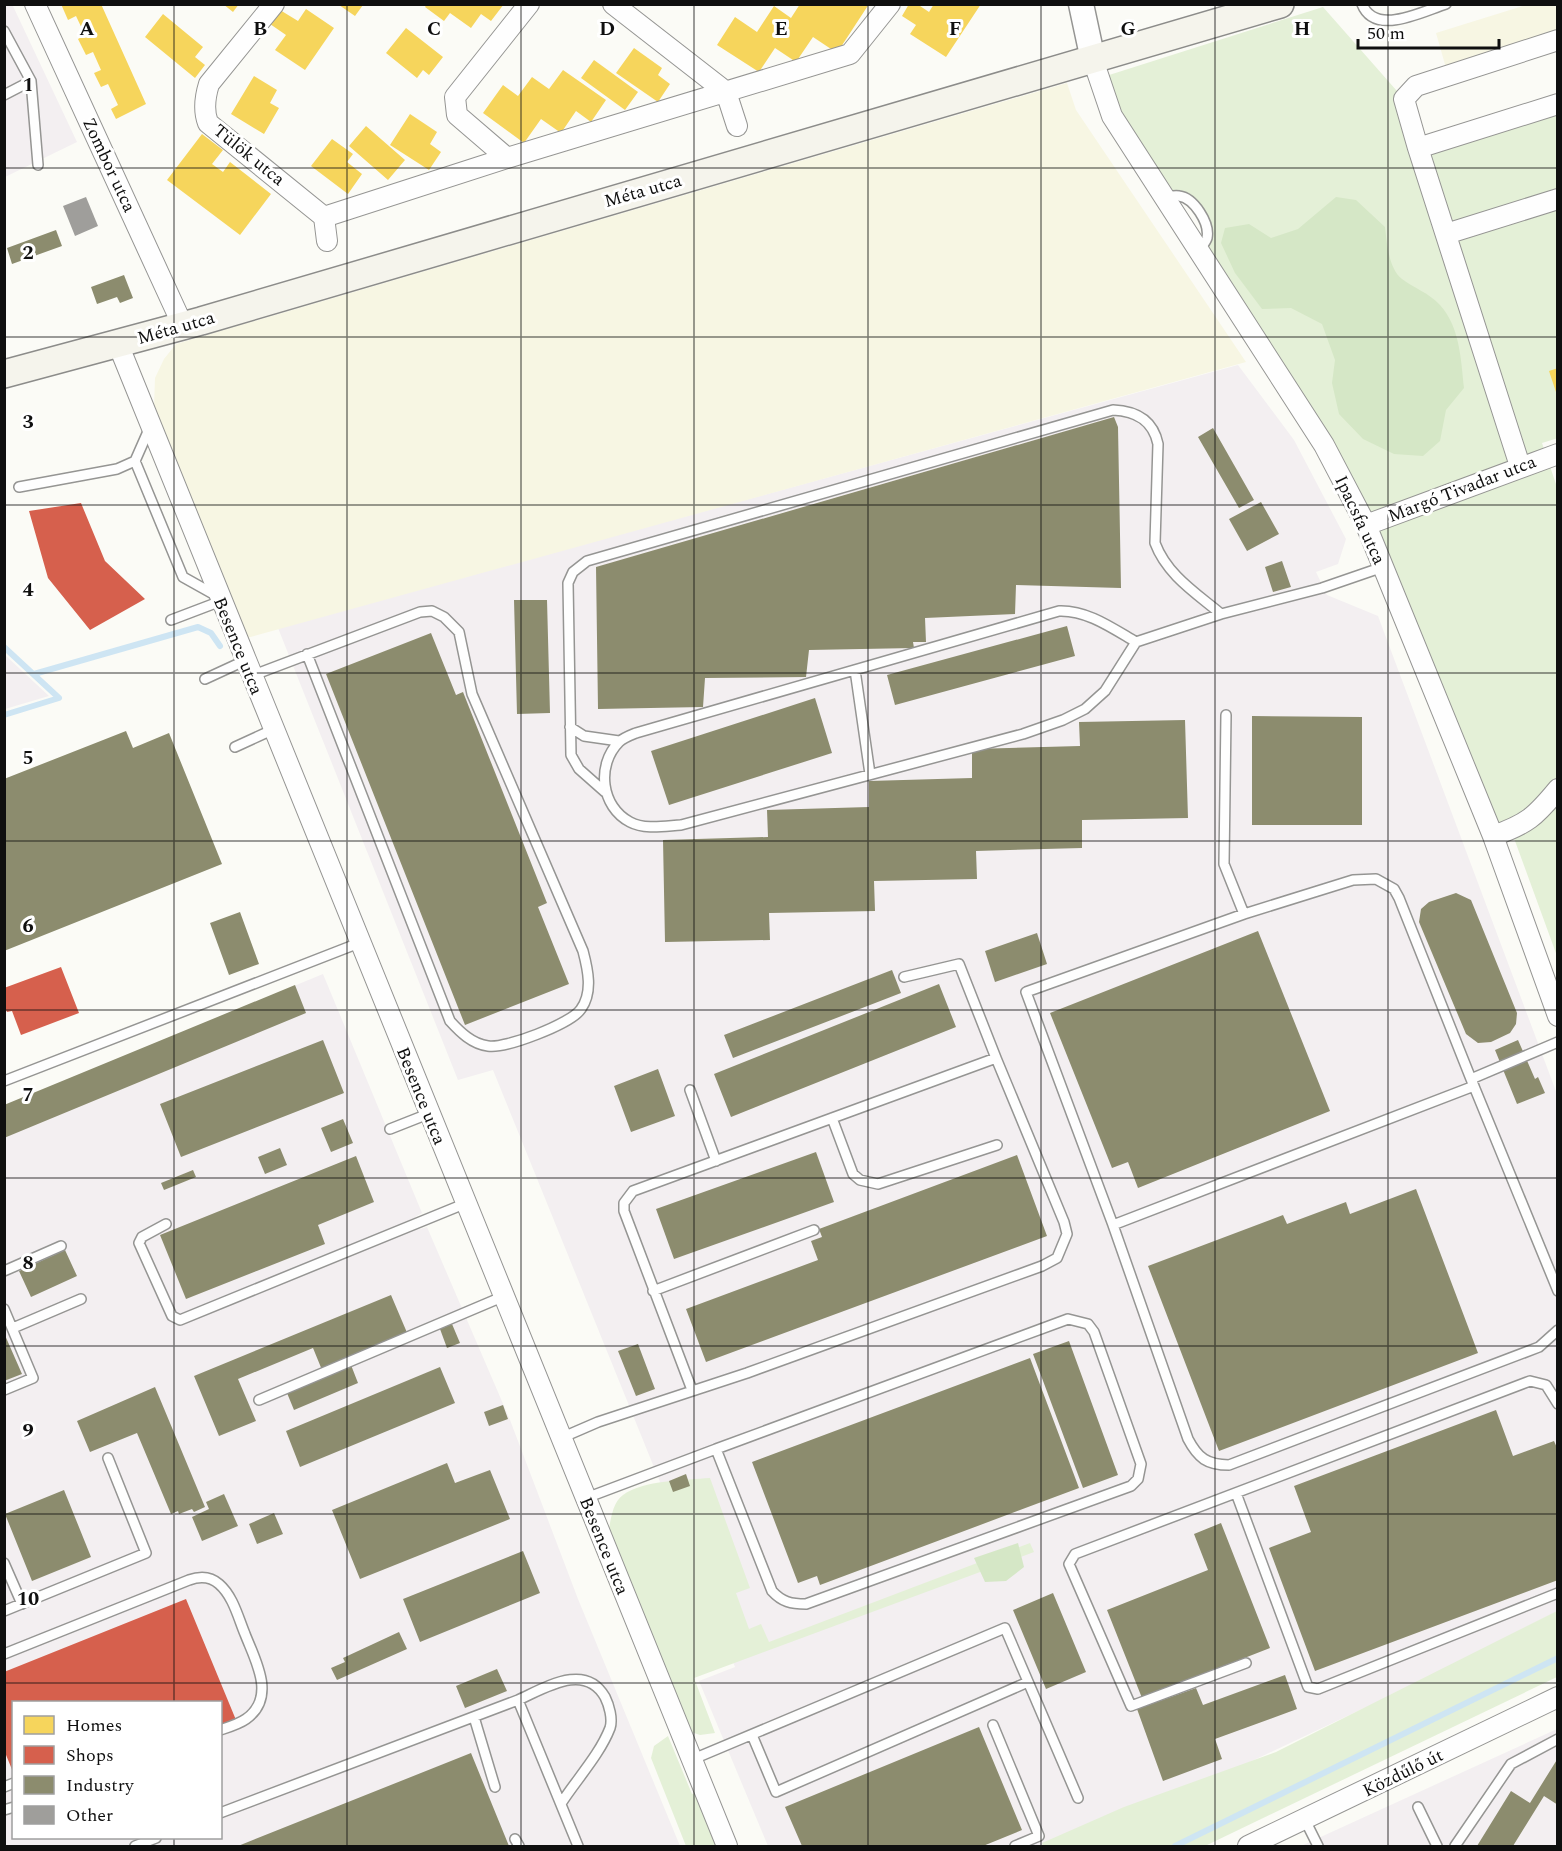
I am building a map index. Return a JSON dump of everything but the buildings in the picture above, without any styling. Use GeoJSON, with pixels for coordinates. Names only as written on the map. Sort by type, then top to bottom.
{"type":"FeatureCollection","features":[{"type":"Feature","properties":{"kind":"main road","name":"Méta utca"},"geometry":{"type":"LineString","coordinates":[[4,374],[183,326],[1280,4]]}},
{"type":"Feature","properties":{"kind":"street","name":"Zombor utca"},"geometry":{"type":"LineString","coordinates":[[34,4],[183,326]]}},
{"type":"Feature","properties":{"kind":"street","name":"Tülök utca"},"geometry":{"type":"LineString","coordinates":[[274,4],[209,84],[205,97],[206,117],[208,123],[324,217]]}},
{"type":"Feature","properties":{"kind":"street"},"geometry":{"type":"LineString","coordinates":[[507,158],[457,115],[455,98],[529,4]]}},
{"type":"Feature","properties":{"kind":"street"},"geometry":{"type":"LineString","coordinates":[[613,4],[726,92],[737,126]]}},
{"type":"Feature","properties":{"kind":"street"},"geometry":{"type":"LineString","coordinates":[[327,241],[324,217],[507,158],[850,54],[890,4]]}},
{"type":"Feature","properties":{"kind":"street"},"geometry":{"type":"LineString","coordinates":[[1081,4],[1093,60]]}},
{"type":"Feature","properties":{"kind":"street"},"geometry":{"type":"LineString","coordinates":[[1520,466],[1404,99],[1416,86],[1557,40]]}},
{"type":"Feature","properties":{"kind":"street","name":"Ipacsfa utca"},"geometry":{"type":"LineString","coordinates":[[1093,60],[1112,116],[1324,445],[1366,525],[1493,836],[1557,1016]]}},
{"type":"Feature","properties":{"kind":"street"},"geometry":{"type":"LineString","coordinates":[[1418,148],[1557,104]]}},
{"type":"Feature","properties":{"kind":"street"},"geometry":{"type":"LineString","coordinates":[[1446,234],[1557,199]]}},
{"type":"Feature","properties":{"kind":"street","name":"Besence utca"},"geometry":{"type":"LineString","coordinates":[[118,344],[464,1204],[727,1846]]}},
{"type":"Feature","properties":{"kind":"street","name":"Margó Tivadar utca"},"geometry":{"type":"LineString","coordinates":[[1366,525],[1557,454]]}},
{"type":"Feature","properties":{"kind":"street"},"geometry":{"type":"LineString","coordinates":[[1493,836],[1521,826],[1537,814],[1557,789]]}},
{"type":"Feature","properties":{"kind":"street","name":"Közdűlő út"},"geometry":{"type":"LineString","coordinates":[[1248,1846],[1557,1697]]}},
{"type":"Feature","properties":{"kind":"lane"},"geometry":{"type":"LineString","coordinates":[[1362,4],[1375,19],[1386,22],[1446,4]]}},
{"type":"Feature","properties":{"kind":"lane"},"geometry":{"type":"LineString","coordinates":[[4,31],[31,81],[38,165]]}},
{"type":"Feature","properties":{"kind":"lane"},"geometry":{"type":"LineString","coordinates":[[4,95],[31,81]]}},
{"type":"Feature","properties":{"kind":"lane"},"geometry":{"type":"LineString","coordinates":[[1221,614],[1170,571],[1161,559],[1155,543],[1158,444],[1156,433],[1140,416],[1130,411],[1113,410],[587,561],[573,572],[568,583],[571,755],[579,769],[604,792],[610,803],[630,822],[647,826],[681,825],[1023,734],[1085,709],[1105,691],[1136,642],[1221,614],[1322,588],[1383,567]]}},
{"type":"Feature","properties":{"kind":"lane"},"geometry":{"type":"LineString","coordinates":[[19,487],[117,468],[135,461],[151,425]]}},
{"type":"Feature","properties":{"kind":"lane"},"geometry":{"type":"LineString","coordinates":[[135,461],[183,577],[220,599]]}},
{"type":"Feature","properties":{"kind":"lane"},"geometry":{"type":"LineString","coordinates":[[171,620],[220,599]]}},
{"type":"Feature","properties":{"kind":"lane"},"geometry":{"type":"LineString","coordinates":[[205,679],[308,654],[420,612],[432,611],[444,617],[459,632],[472,694],[583,951],[589,985],[581,1009],[570,1020],[502,1046],[488,1046],[474,1042],[450,1022],[308,654]]}},
{"type":"Feature","properties":{"kind":"lane"},"geometry":{"type":"LineString","coordinates":[[570,727],[590,738],[619,741],[636,733],[1059,611],[1071,611],[1097,620],[1136,642]]}},
{"type":"Feature","properties":{"kind":"lane"},"geometry":{"type":"LineString","coordinates":[[855,670],[870,774]]}},
{"type":"Feature","properties":{"kind":"lane"},"geometry":{"type":"LineString","coordinates":[[1226,715],[1224,864],[1244,914]]}},
{"type":"Feature","properties":{"kind":"lane"},"geometry":{"type":"LineString","coordinates":[[236,747],[272,730]]}},
{"type":"Feature","properties":{"kind":"lane"},"geometry":{"type":"LineString","coordinates":[[604,792],[604,777],[619,741]]}},
{"type":"Feature","properties":{"kind":"lane"},"geometry":{"type":"LineString","coordinates":[[1557,1291],[1394,889],[1376,879],[1353,880],[1244,914],[1026,992],[1113,1226],[1188,1439],[1198,1457],[1217,1465],[1229,1465],[1539,1347],[1557,1330]]}},
{"type":"Feature","properties":{"kind":"lane"},"geometry":{"type":"LineString","coordinates":[[4,1081],[359,943]]}},
{"type":"Feature","properties":{"kind":"lane"},"geometry":{"type":"LineString","coordinates":[[560,1438],[1042,1266],[1057,1258],[1062,1251],[1067,1234],[1064,1222],[959,964],[904,977]]}},
{"type":"Feature","properties":{"kind":"lane"},"geometry":{"type":"LineString","coordinates":[[1113,1226],[1473,1083],[1557,1042]]}},
{"type":"Feature","properties":{"kind":"lane"},"geometry":{"type":"LineString","coordinates":[[692,1390],[624,1211],[624,1203],[633,1191],[996,1058]]}},
{"type":"Feature","properties":{"kind":"lane"},"geometry":{"type":"LineString","coordinates":[[690,1090],[716,1161]]}},
{"type":"Feature","properties":{"kind":"lane"},"geometry":{"type":"LineString","coordinates":[[390,1129],[428,1113]]}},
{"type":"Feature","properties":{"kind":"lane"},"geometry":{"type":"LineString","coordinates":[[832,1118],[853,1174],[860,1180],[878,1184],[997,1145]]}},
{"type":"Feature","properties":{"kind":"lane"},"geometry":{"type":"LineString","coordinates":[[166,1224],[142,1237],[140,1243],[172,1316],[180,1320],[464,1204]]}},
{"type":"Feature","properties":{"kind":"lane"},"geometry":{"type":"LineString","coordinates":[[653,1291],[814,1230]]}},
{"type":"Feature","properties":{"kind":"lane"},"geometry":{"type":"LineString","coordinates":[[4,1271],[61,1246]]}},
{"type":"Feature","properties":{"kind":"lane"},"geometry":{"type":"LineString","coordinates":[[259,1400],[502,1297]]}},
{"type":"Feature","properties":{"kind":"lane"},"geometry":{"type":"LineString","coordinates":[[13,1328],[81,1299]]}},
{"type":"Feature","properties":{"kind":"lane"},"geometry":{"type":"LineString","coordinates":[[4,1309],[33,1378],[4,1390]]}},
{"type":"Feature","properties":{"kind":"lane"},"geometry":{"type":"LineString","coordinates":[[584,1499],[716,1449],[1068,1319],[1088,1324],[1094,1332],[1141,1464],[1138,1479],[1131,1486],[806,1604],[798,1604],[778,1599],[772,1591],[716,1449]]}},
{"type":"Feature","properties":{"kind":"lane"},"geometry":{"type":"LineString","coordinates":[[1246,1664],[1131,1706],[1069,1564],[1075,1554],[1530,1381],[1546,1385],[1557,1404]]}},
{"type":"Feature","properties":{"kind":"lane"},"geometry":{"type":"LineString","coordinates":[[4,1611],[147,1552],[108,1458]]}},
{"type":"Feature","properties":{"kind":"lane"},"geometry":{"type":"LineString","coordinates":[[1236,1493],[1308,1687],[1318,1689],[1557,1593]]}},
{"type":"Feature","properties":{"kind":"lane"},"geometry":{"type":"LineString","coordinates":[[4,1563],[22,1604]]}},
{"type":"Feature","properties":{"kind":"lane"},"geometry":{"type":"LineString","coordinates":[[4,1654],[189,1580],[205,1577],[211,1579],[220,1584],[232,1601],[262,1683],[261,1698],[255,1710],[246,1720],[222,1729]]}},
{"type":"Feature","properties":{"kind":"lane"},"geometry":{"type":"LineString","coordinates":[[691,1760],[1005,1628],[1078,1798]]}},
{"type":"Feature","properties":{"kind":"lane"},"geometry":{"type":"LineString","coordinates":[[222,1812],[518,1700],[564,1679],[575,1679],[590,1682],[606,1700],[611,1720],[610,1727],[562,1802]]}},
{"type":"Feature","properties":{"kind":"lane"},"geometry":{"type":"LineString","coordinates":[[752,1735],[776,1792],[1028,1682]]}},
{"type":"Feature","properties":{"kind":"lane"},"geometry":{"type":"LineString","coordinates":[[518,1700],[562,1802],[578,1846]]}},
{"type":"Feature","properties":{"kind":"lane"},"geometry":{"type":"LineString","coordinates":[[474,1717],[495,1787]]}},
{"type":"Feature","properties":{"kind":"lane"},"geometry":{"type":"LineString","coordinates":[[993,1725],[1039,1836],[1015,1846]]}},
{"type":"Feature","properties":{"kind":"lane"},"geometry":{"type":"LineString","coordinates":[[1455,1846],[1510,1764],[1557,1739]]}},
{"type":"Feature","properties":{"kind":"lane"},"geometry":{"type":"LineString","coordinates":[[1418,1807],[1437,1846]]}},
{"type":"Feature","properties":{"kind":"lane"},"geometry":{"type":"LineString","coordinates":[[1305,1820],[1318,1846]]}},
{"type":"Feature","properties":{"kind":"lane"},"geometry":{"type":"LineString","coordinates":[[135,1846],[153,1839]]}},
{"type":"Feature","properties":{"kind":"shaded area"},"geometry":{"type":"Polygon","coordinates":[[[12,4],[77,142],[5,177],[4,5],[12,4]]]}},
{"type":"Feature","properties":{"kind":"shaded area"},"geometry":{"type":"Polygon","coordinates":[[[1238,365],[1294,440],[1346,539],[1338,564],[1316,572],[1327,595],[1378,616],[1557,1094],[1557,1617],[1072,1846],[768,1846],[699,1681],[735,1667],[493,1070],[458,1080],[278,628],[1238,365]]]}},
{"type":"Feature","properties":{"kind":"shaded area"},"geometry":{"type":"Polygon","coordinates":[[[5,655],[49,696],[5,709],[5,655]]]}},
{"type":"Feature","properties":{"kind":"shaded area"},"geometry":{"type":"Polygon","coordinates":[[[323,974],[422,1213],[415,1217],[420,1229],[427,1227],[510,1420],[578,1599],[680,1846],[5,1846],[5,1105],[323,974]]]}},
{"type":"Feature","properties":{"kind":"shaded area"},"geometry":{"type":"Polygon","coordinates":[[[1557,1729],[1557,1846],[1301,1846],[1557,1729]]]}},
{"type":"Feature","properties":{"kind":"green space"},"geometry":{"type":"Polygon","coordinates":[[[1526,5],[1557,5],[1557,40],[1448,75],[1436,33],[1526,5]]]}},
{"type":"Feature","properties":{"kind":"green space"},"geometry":{"type":"Polygon","coordinates":[[[1323,7],[1404,99],[1418,148],[1557,104],[1558,438],[1542,443],[1558,490],[1557,956],[1511,830],[1493,836],[1366,525],[1198,251],[1206,230],[1190,201],[1164,197],[1112,116],[1120,107],[1106,76],[1323,7]]]}},
{"type":"Feature","properties":{"kind":"green space"},"geometry":{"type":"Polygon","coordinates":[[[1067,83],[1076,110],[1246,362],[247,638],[154,407],[155,378],[164,359],[176,344],[1067,83]]]}},
{"type":"Feature","properties":{"kind":"green space"},"geometry":{"type":"Polygon","coordinates":[[[1336,197],[1356,200],[1385,227],[1389,255],[1397,274],[1440,305],[1452,323],[1456,334],[1464,388],[1446,410],[1440,441],[1423,456],[1394,454],[1363,439],[1339,414],[1332,383],[1335,360],[1322,324],[1291,308],[1262,309],[1235,273],[1221,243],[1225,228],[1249,224],[1271,238],[1298,229],[1336,197]]]}},
{"type":"Feature","properties":{"kind":"green space"},"geometry":{"type":"Polygon","coordinates":[[[710,1478],[750,1588],[736,1593],[749,1629],[761,1624],[769,1642],[1030,1543],[1034,1552],[694,1678],[715,1733],[700,1735],[688,1731],[609,1529],[617,1502],[632,1490],[665,1482],[710,1478]]]}},
{"type":"Feature","properties":{"kind":"green space"},"geometry":{"type":"Polygon","coordinates":[[[1018,1543],[1024,1567],[1006,1581],[985,1582],[974,1558],[1018,1543]]]}},
{"type":"Feature","properties":{"kind":"green space"},"geometry":{"type":"Polygon","coordinates":[[[1557,1611],[1557,1677],[1205,1846],[1043,1846],[1042,1843],[1124,1807],[1276,1752],[1557,1611]]]}},
{"type":"Feature","properties":{"kind":"green space"},"geometry":{"type":"Polygon","coordinates":[[[668,1736],[717,1846],[686,1846],[651,1758],[654,1746],[668,1736]]]}},
{"type":"Feature","properties":{"kind":"waterway"},"geometry":{"type":"LineString","coordinates":[[34,674],[198,627],[211,633],[220,646]]}},
{"type":"Feature","properties":{"kind":"waterway"},"geometry":{"type":"LineString","coordinates":[[4,647],[59,698],[4,715]]}},
{"type":"Feature","properties":{"kind":"waterway"},"geometry":{"type":"LineString","coordinates":[[1175,1846],[1558,1658]]}}]}
